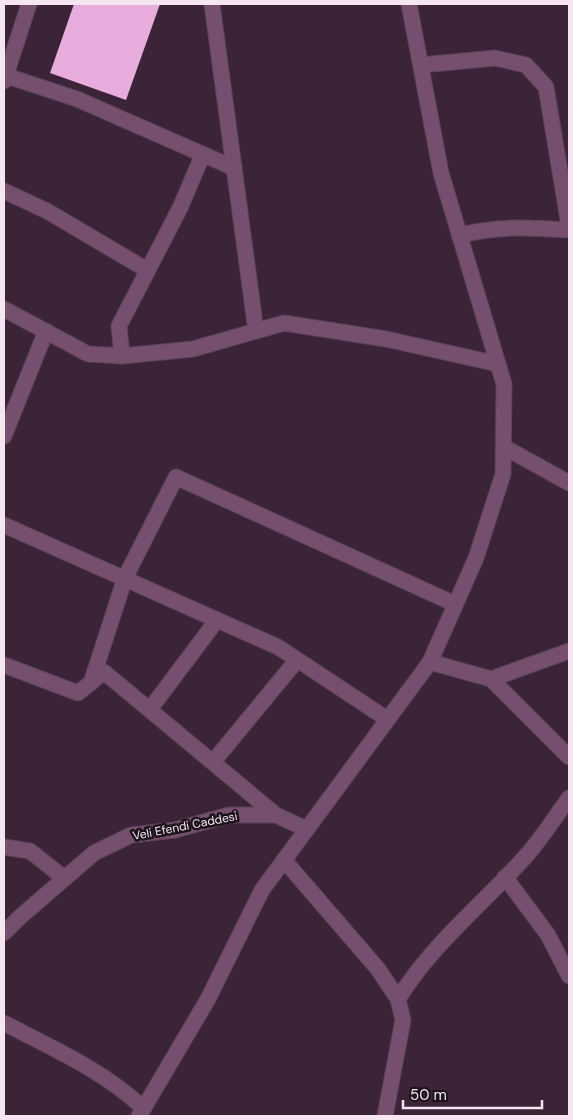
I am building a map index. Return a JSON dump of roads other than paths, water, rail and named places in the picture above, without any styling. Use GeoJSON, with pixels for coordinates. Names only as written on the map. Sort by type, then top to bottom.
{"type":"FeatureCollection","features":[{"type":"Feature","properties":{"kind":"street"},"geometry":{"type":"LineString","coordinates":[[29,4],[4,77],[77,99],[234,168]]}},
{"type":"Feature","properties":{"kind":"street"},"geometry":{"type":"LineString","coordinates":[[212,4],[256,331]]}},
{"type":"Feature","properties":{"kind":"street"},"geometry":{"type":"LineString","coordinates":[[141,1112],[208,999],[262,890],[430,662],[476,558],[503,474],[504,384],[441,173],[409,4]]}},
{"type":"Feature","properties":{"kind":"street"},"geometry":{"type":"LineString","coordinates":[[421,64],[495,58],[526,65],[546,87],[569,228],[519,226],[459,235]]}},
{"type":"Feature","properties":{"kind":"street"},"geometry":{"type":"LineString","coordinates":[[122,356],[119,326],[180,208],[203,154]]}},
{"type":"Feature","properties":{"kind":"street"},"geometry":{"type":"LineString","coordinates":[[4,191],[46,212],[147,270]]}},
{"type":"Feature","properties":{"kind":"street"},"geometry":{"type":"LineString","coordinates":[[4,309],[88,354],[122,356],[193,349],[284,323],[386,339],[498,364]]}},
{"type":"Feature","properties":{"kind":"street"},"geometry":{"type":"LineString","coordinates":[[4,436],[46,331]]}},
{"type":"Feature","properties":{"kind":"street"},"geometry":{"type":"LineString","coordinates":[[504,447],[569,483]]}},
{"type":"Feature","properties":{"kind":"street"},"geometry":{"type":"LineString","coordinates":[[91,683],[125,578],[176,477],[456,604]]}},
{"type":"Feature","properties":{"kind":"street"},"geometry":{"type":"LineString","coordinates":[[4,525],[278,647],[387,719]]}},
{"type":"Feature","properties":{"kind":"street"},"geometry":{"type":"LineString","coordinates":[[150,709],[217,620]]}},
{"type":"Feature","properties":{"kind":"street"},"geometry":{"type":"LineString","coordinates":[[491,679],[569,651]]}},
{"type":"Feature","properties":{"kind":"street"},"geometry":{"type":"LineString","coordinates":[[213,762],[298,660]]}},
{"type":"Feature","properties":{"kind":"street"},"geometry":{"type":"LineString","coordinates":[[430,662],[491,679],[569,758]]}},
{"type":"Feature","properties":{"kind":"street"},"geometry":{"type":"LineString","coordinates":[[4,665],[78,693],[104,672],[276,815]]}},
{"type":"Feature","properties":{"kind":"street"},"geometry":{"type":"LineString","coordinates":[[398,999],[412,975],[526,856],[569,798]]}},
{"type":"Feature","properties":{"kind":"street","name":"Veli Efendi Caddesi"},"geometry":{"type":"LineString","coordinates":[[4,933],[94,853],[132,835],[175,830],[229,815],[276,815],[306,829]]}},
{"type":"Feature","properties":{"kind":"street"},"geometry":{"type":"LineString","coordinates":[[4,847],[30,851],[64,878]]}},
{"type":"Feature","properties":{"kind":"street"},"geometry":{"type":"LineString","coordinates":[[284,860],[378,968],[398,999],[403,1020],[385,1116]]}},
{"type":"Feature","properties":{"kind":"street"},"geometry":{"type":"LineString","coordinates":[[506,876],[548,935],[569,976]]}},
{"type":"Feature","properties":{"kind":"street"},"geometry":{"type":"LineString","coordinates":[[4,1022],[79,1063],[134,1099],[141,1112]]}}]}
